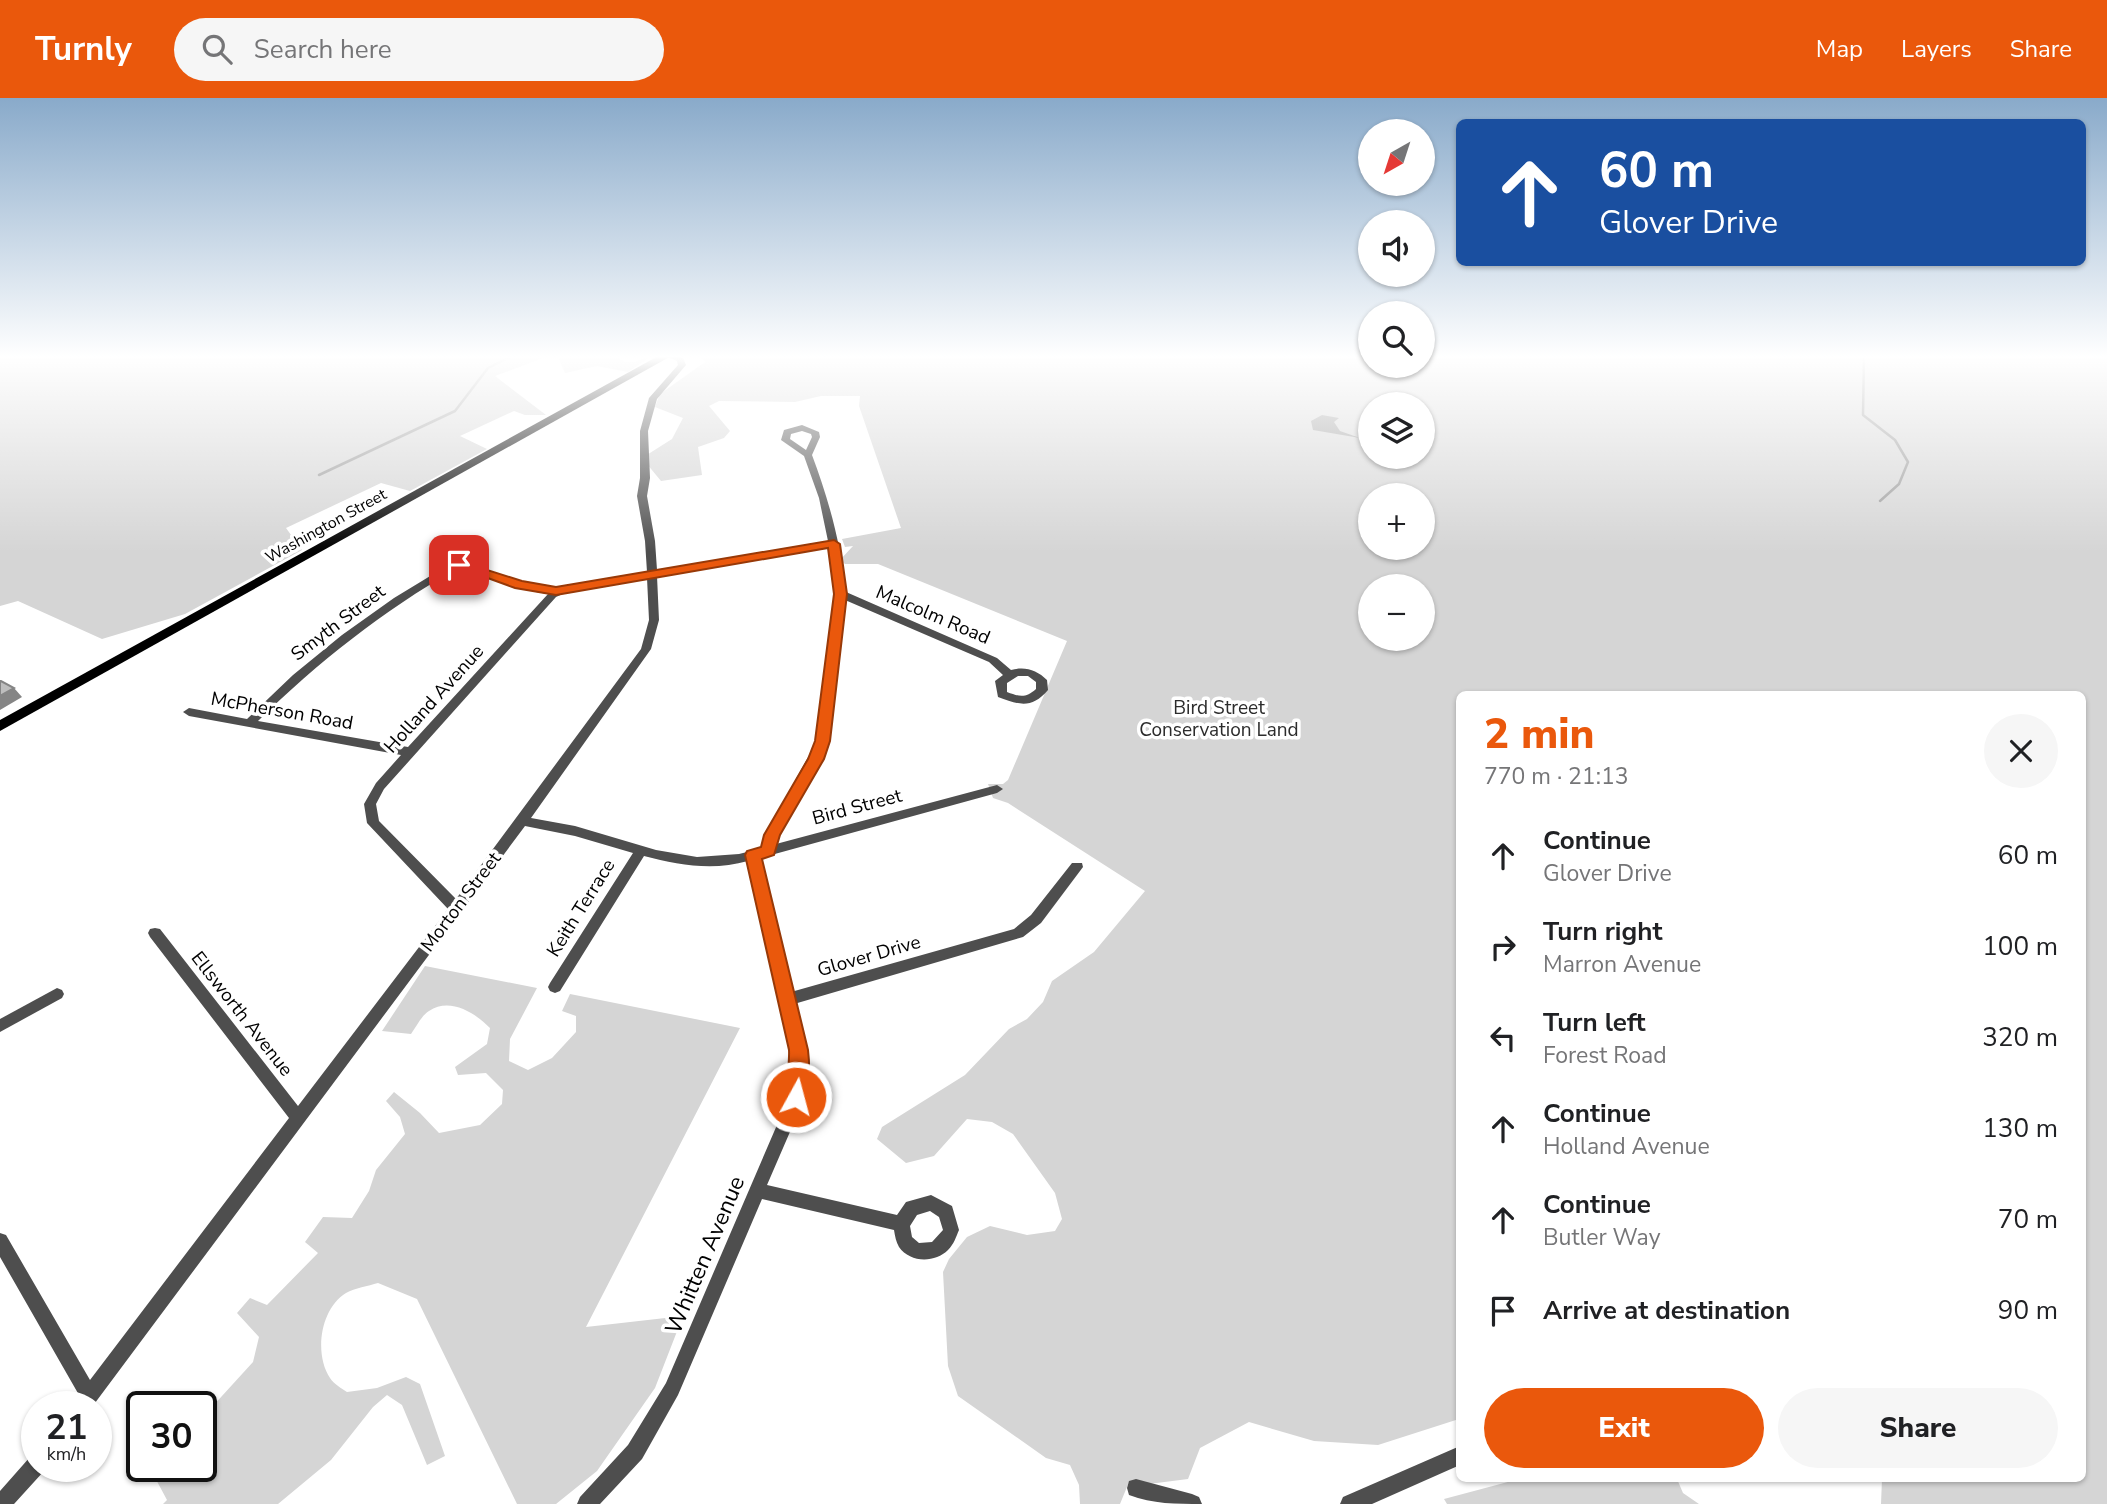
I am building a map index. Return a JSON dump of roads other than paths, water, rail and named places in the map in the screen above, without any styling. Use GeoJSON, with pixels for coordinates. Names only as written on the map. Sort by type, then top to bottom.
{"type":"FeatureCollection","features":[{"type":"Feature","properties":{"kind":"main road","name":"Washington Street"},"geometry":{"type":"LineString","coordinates":[[0,726],[549,421]]}},
{"type":"Feature","properties":{"kind":"street","name":"Morton Street"},"geometry":{"type":"LineString","coordinates":[[93,1391],[522,821],[646,649],[654,620],[650,541],[642,496],[645,478],[644,431],[647,421]]}},
{"type":"Feature","properties":{"kind":"street"},"geometry":{"type":"LineString","coordinates":[[768,851],[772,835],[816,759],[823,741],[841,594],[824,498],[807,456]]}},
{"type":"Feature","properties":{"kind":"street"},"geometry":{"type":"LineString","coordinates":[[556,591],[834,544]]}},
{"type":"Feature","properties":{"kind":"street","name":"Smyth Street"},"geometry":{"type":"LineString","coordinates":[[248,723],[338,640],[417,587],[459,565],[519,585],[556,591]]}},
{"type":"Feature","properties":{"kind":"street","name":"Holland Avenue"},"geometry":{"type":"LineString","coordinates":[[456,908],[383,835],[370,814],[370,804],[380,786],[556,591]]}},
{"type":"Feature","properties":{"kind":"street","name":"Malcolm Road"},"geometry":{"type":"LineString","coordinates":[[841,594],[993,660],[1009,674]]}},
{"type":"Feature","properties":{"kind":"street","name":"McPherson Road"},"geometry":{"type":"LineString","coordinates":[[189,712],[410,752]]}},
{"type":"Feature","properties":{"kind":"street","name":"Bird Street"},"geometry":{"type":"LineString","coordinates":[[522,821],[574,831],[688,862],[711,863],[753,855],[997,789]]}},
{"type":"Feature","properties":{"kind":"street","name":"Keith Terrace"},"geometry":{"type":"LineString","coordinates":[[555,987],[641,850]]}},
{"type":"Feature","properties":{"kind":"street"},"geometry":{"type":"LineString","coordinates":[[753,855],[786,1000]]}},
{"type":"Feature","properties":{"kind":"street","name":"Glover Drive"},"geometry":{"type":"LineString","coordinates":[[786,1000],[1018,933],[1036,919],[1077,867]]}},
{"type":"Feature","properties":{"kind":"street","name":"Ellsworth Avenue"},"geometry":{"type":"LineString","coordinates":[[155,933],[298,1118]]}},
{"type":"Feature","properties":{"kind":"street"},"geometry":{"type":"LineString","coordinates":[[0,1026],[57,994]]}},
{"type":"Feature","properties":{"kind":"street","name":"Whitten Avenue"},"geometry":{"type":"LineString","coordinates":[[587,1504],[620,1470],[655,1421],[682,1365],[791,1111],[799,1083],[798,1050],[786,1000]]}},
{"type":"Feature","properties":{"kind":"street"},"geometry":{"type":"LineString","coordinates":[[757,1190],[901,1224]]}},
{"type":"Feature","properties":{"kind":"street"},"geometry":{"type":"LineString","coordinates":[[0,1241],[79,1391]]}},
{"type":"Feature","properties":{"kind":"street"},"geometry":{"type":"LineString","coordinates":[[1350,1504],[1456,1457]]}},
{"type":"Feature","properties":{"kind":"street"},"geometry":{"type":"LineString","coordinates":[[1,1504],[21,1482]]}},
{"type":"Feature","properties":{"kind":"street"},"geometry":{"type":"LineString","coordinates":[[1136,1488],[1192,1504]]}},
{"type":"Feature","properties":{"kind":"waterway"},"geometry":{"type":"LineString","coordinates":[[319,475],[435,421]]}},
{"type":"Feature","properties":{"kind":"waterway"},"geometry":{"type":"LineString","coordinates":[[1870,421],[1895,440],[1908,462],[1899,484],[1880,501]]}},
{"type":"Feature","properties":{"kind":"park label","name":"Bird Street Conservation Land"},"geometry":{"type":"Point","coordinates":[1219,719]}}]}
